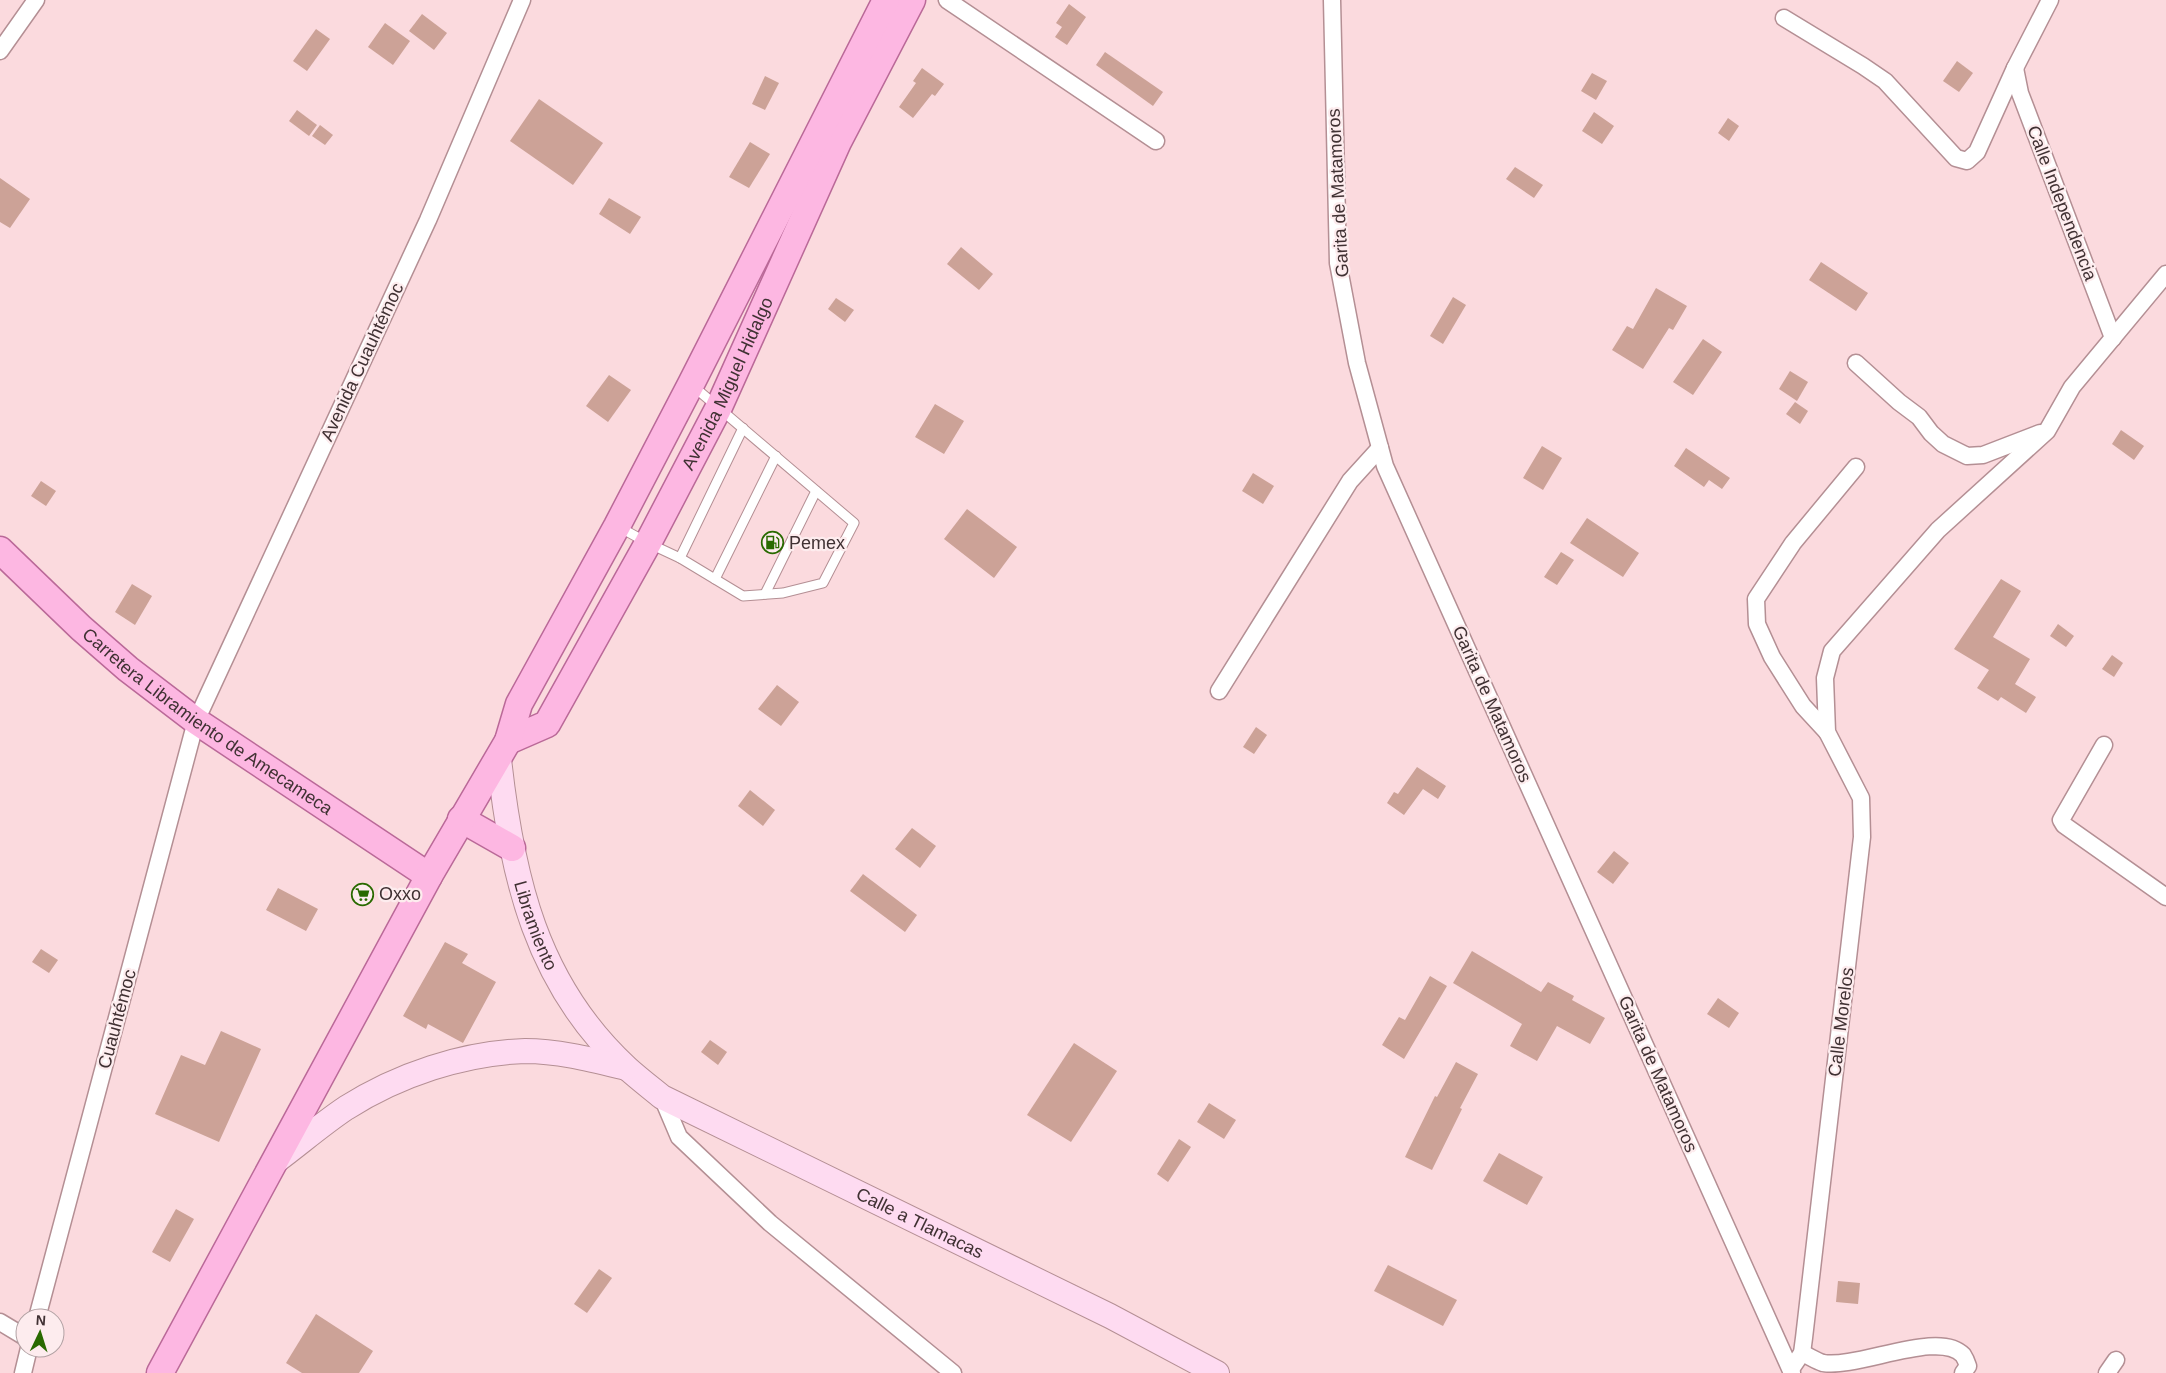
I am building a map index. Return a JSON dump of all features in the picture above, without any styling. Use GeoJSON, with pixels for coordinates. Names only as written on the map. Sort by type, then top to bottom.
{"type":"FeatureCollection","features":[{"type":"Feature","properties":{"kind":"main road","name":"Avenida Miguel Hidalgo"},"geometry":{"type":"LineString","coordinates":[[504,750],[547,724],[648,544],[718,409],[828,137],[886,0]]}},
{"type":"Feature","properties":{"kind":"main road","name":"Avenida Miguel Hidalgo"},"geometry":{"type":"LineString","coordinates":[[160,1373],[429,876],[461,819],[504,750],[520,704],[617,526],[691,384],[828,137],[912,0]]}},
{"type":"Feature","properties":{"kind":"main road","name":"Carretera Libramiento de Amecameca"},"geometry":{"type":"LineString","coordinates":[[0,550],[128,670],[196,721],[429,876]]}},
{"type":"Feature","properties":{"kind":"main road","name":"Libramiento"},"geometry":{"type":"LineString","coordinates":[[504,750],[512,848],[520,889],[534,930],[552,971],[570,1001],[592,1030],[626,1068]]}},
{"type":"Feature","properties":{"kind":"main road"},"geometry":{"type":"LineString","coordinates":[[461,819],[512,848]]}},
{"type":"Feature","properties":{"kind":"main road"},"geometry":{"type":"LineString","coordinates":[[276,1161],[353,1104],[411,1075],[452,1062],[487,1055],[526,1051],[562,1054],[626,1068]]}},
{"type":"Feature","properties":{"kind":"main road","name":"Calle a Tlamacas"},"geometry":{"type":"LineString","coordinates":[[626,1068],[662,1097],[1110,1316],[1217,1373]]}},
{"type":"Feature","properties":{"kind":"street"},"geometry":{"type":"LineString","coordinates":[[0,51],[36,0]]}},
{"type":"Feature","properties":{"kind":"street","name":"Avenida Cuauhtémoc"},"geometry":{"type":"LineString","coordinates":[[196,721],[428,220],[522,0]]}},
{"type":"Feature","properties":{"kind":"street"},"geometry":{"type":"LineString","coordinates":[[947,0],[1156,141]]}},
{"type":"Feature","properties":{"kind":"street","name":"Garita de Matamoros"},"geometry":{"type":"LineString","coordinates":[[1332,0],[1338,263],[1357,362],[1389,475],[1791,1371]]}},
{"type":"Feature","properties":{"kind":"street"},"geometry":{"type":"LineString","coordinates":[[1784,18],[1885,82],[1956,158],[1967,161],[1977,152],[2015,68],[2050,0]]}},
{"type":"Feature","properties":{"kind":"street","name":"Calle Independencia"},"geometry":{"type":"LineString","coordinates":[[2015,68],[2020,93],[2113,338]]}},
{"type":"Feature","properties":{"kind":"street","name":"Calle Morelos"},"geometry":{"type":"LineString","coordinates":[[1791,1371],[1802,1353],[1862,837],[1861,798],[1827,732],[1825,678],[1832,651],[1938,530],[2047,430],[2072,387],[2166,274]]}},
{"type":"Feature","properties":{"kind":"street"},"geometry":{"type":"LineString","coordinates":[[1856,363],[1918,417],[1943,444],[1967,456],[1983,455],[2047,430]]}},
{"type":"Feature","properties":{"kind":"street"},"geometry":{"type":"LineString","coordinates":[[1219,692],[1350,481],[1380,448]]}},
{"type":"Feature","properties":{"kind":"street"},"geometry":{"type":"LineString","coordinates":[[1827,732],[1802,706],[1772,657],[1757,624],[1756,599],[1793,543],[1856,467]]}},
{"type":"Feature","properties":{"kind":"street","name":"Cuauhtémoc"},"geometry":{"type":"LineString","coordinates":[[40,1308],[196,721]]}},
{"type":"Feature","properties":{"kind":"street"},"geometry":{"type":"LineString","coordinates":[[2104,745],[2062,820],[2064,825],[2166,897]]}},
{"type":"Feature","properties":{"kind":"street"},"geometry":{"type":"LineString","coordinates":[[662,1097],[679,1137],[707,1164],[770,1223],[953,1373]]}},
{"type":"Feature","properties":{"kind":"street"},"geometry":{"type":"LineString","coordinates":[[0,1322],[15,1331]]}},
{"type":"Feature","properties":{"kind":"street"},"geometry":{"type":"LineString","coordinates":[[1802,1353],[1823,1363],[1845,1362],[1928,1345],[1948,1347],[1962,1355],[1968,1366],[1963,1373]]}},
{"type":"Feature","properties":{"kind":"street"},"geometry":{"type":"LineString","coordinates":[[23,1373],[27,1358]]}},
{"type":"Feature","properties":{"kind":"lane"},"geometry":{"type":"LineString","coordinates":[[617,526],[648,544],[680,558],[743,596],[783,593],[823,583],[854,523],[718,409],[691,384]]}},
{"type":"Feature","properties":{"kind":"lane"},"geometry":{"type":"LineString","coordinates":[[680,558],[743,428]]}},
{"type":"Feature","properties":{"kind":"lane"},"geometry":{"type":"LineString","coordinates":[[715,579],[776,456]]}},
{"type":"Feature","properties":{"kind":"lane"},"geometry":{"type":"LineString","coordinates":[[765,594],[816,491]]}},
{"type":"Feature","properties":{"kind":"building"},"geometry":{"type":"Polygon","coordinates":[[[1069,4],[1086,17],[1067,45],[1055,37],[1062,27],[1056,23],[1069,4]]]}},
{"type":"Feature","properties":{"kind":"building"},"geometry":{"type":"Polygon","coordinates":[[[422,14],[447,33],[434,50],[409,31],[422,14]]]}},
{"type":"Feature","properties":{"kind":"building"},"geometry":{"type":"Polygon","coordinates":[[[385,23],[410,41],[393,65],[368,47],[385,23]]]}},
{"type":"Feature","properties":{"kind":"building"},"geometry":{"type":"Polygon","coordinates":[[[316,29],[330,39],[307,71],[293,61],[316,29]]]}},
{"type":"Feature","properties":{"kind":"building"},"geometry":{"type":"Polygon","coordinates":[[[1105,52],[1163,92],[1153,106],[1096,65],[1105,52]]]}},
{"type":"Feature","properties":{"kind":"building"},"geometry":{"type":"Polygon","coordinates":[[[1957,61],[1973,73],[1959,92],[1943,81],[1957,61]]]}},
{"type":"Feature","properties":{"kind":"building"},"geometry":{"type":"Polygon","coordinates":[[[922,68],[944,84],[935,96],[932,94],[913,118],[899,107],[916,83],[913,81],[922,68]]]}},
{"type":"Feature","properties":{"kind":"building"},"geometry":{"type":"Polygon","coordinates":[[[1592,73],[1607,81],[1596,100],[1581,91],[1592,73]]]}},
{"type":"Feature","properties":{"kind":"building"},"geometry":{"type":"Polygon","coordinates":[[[765,76],[779,83],[765,110],[752,104],[765,76]]]}},
{"type":"Feature","properties":{"kind":"building"},"geometry":{"type":"Polygon","coordinates":[[[539,99],[603,143],[573,185],[510,141],[539,99]]]}},
{"type":"Feature","properties":{"kind":"building"},"geometry":{"type":"Polygon","coordinates":[[[297,110],[317,125],[309,136],[289,121],[297,110]]]}},
{"type":"Feature","properties":{"kind":"building"},"geometry":{"type":"Polygon","coordinates":[[[1594,112],[1614,126],[1602,144],[1582,131],[1594,112]]]}},
{"type":"Feature","properties":{"kind":"building"},"geometry":{"type":"Polygon","coordinates":[[[1728,118],[1739,126],[1729,141],[1718,133],[1728,118]]]}},
{"type":"Feature","properties":{"kind":"building"},"geometry":{"type":"Polygon","coordinates":[[[320,125],[333,135],[325,145],[312,136],[320,125]]]}},
{"type":"Feature","properties":{"kind":"building"},"geometry":{"type":"Polygon","coordinates":[[[750,142],[770,154],[749,188],[729,177],[750,142]]]}},
{"type":"Feature","properties":{"kind":"building"},"geometry":{"type":"Polygon","coordinates":[[[1515,167],[1543,185],[1534,198],[1506,179],[1515,167]]]}},
{"type":"Feature","properties":{"kind":"building"},"geometry":{"type":"Polygon","coordinates":[[[0,178],[30,199],[10,228],[0,222],[0,178]]]}},
{"type":"Feature","properties":{"kind":"building"},"geometry":{"type":"Polygon","coordinates":[[[609,198],[641,217],[630,234],[599,214],[609,198]]]}},
{"type":"Feature","properties":{"kind":"building"},"geometry":{"type":"Polygon","coordinates":[[[961,247],[993,274],[979,290],[947,264],[961,247]]]}},
{"type":"Feature","properties":{"kind":"building"},"geometry":{"type":"Polygon","coordinates":[[[1821,262],[1868,293],[1856,311],[1809,280],[1821,262]]]}},
{"type":"Feature","properties":{"kind":"building"},"geometry":{"type":"Polygon","coordinates":[[[1656,288],[1687,306],[1673,330],[1669,328],[1643,369],[1612,350],[1627,326],[1633,329],[1656,288]]]}},
{"type":"Feature","properties":{"kind":"building"},"geometry":{"type":"Polygon","coordinates":[[[1453,297],[1466,305],[1443,344],[1430,336],[1453,297]]]}},
{"type":"Feature","properties":{"kind":"building"},"geometry":{"type":"Polygon","coordinates":[[[836,298],[854,310],[845,322],[828,309],[836,298]]]}},
{"type":"Feature","properties":{"kind":"building"},"geometry":{"type":"Polygon","coordinates":[[[1703,339],[1722,352],[1693,395],[1673,382],[1703,339]]]}},
{"type":"Feature","properties":{"kind":"building"},"geometry":{"type":"Polygon","coordinates":[[[1790,371],[1808,382],[1797,401],[1779,389],[1790,371]]]}},
{"type":"Feature","properties":{"kind":"building"},"geometry":{"type":"Polygon","coordinates":[[[609,375],[631,390],[608,422],[586,406],[609,375]]]}},
{"type":"Feature","properties":{"kind":"building"},"geometry":{"type":"Polygon","coordinates":[[[1795,402],[1808,411],[1800,424],[1786,414],[1795,402]]]}},
{"type":"Feature","properties":{"kind":"building"},"geometry":{"type":"Polygon","coordinates":[[[935,404],[964,421],[944,454],[915,437],[935,404]]]}},
{"type":"Feature","properties":{"kind":"building"},"geometry":{"type":"Polygon","coordinates":[[[2121,430],[2144,446],[2134,460],[2112,444],[2121,430]]]}},
{"type":"Feature","properties":{"kind":"building"},"geometry":{"type":"Polygon","coordinates":[[[1542,446],[1562,458],[1543,490],[1523,478],[1542,446]]]}},
{"type":"Feature","properties":{"kind":"building"},"geometry":{"type":"Polygon","coordinates":[[[1686,448],[1730,478],[1722,489],[1709,480],[1704,487],[1674,466],[1686,448]]]}},
{"type":"Feature","properties":{"kind":"building"},"geometry":{"type":"Polygon","coordinates":[[[1253,473],[1274,486],[1263,504],[1242,491],[1253,473]]]}},
{"type":"Feature","properties":{"kind":"building"},"geometry":{"type":"Polygon","coordinates":[[[41,481],[56,491],[46,506],[31,496],[41,481]]]}},
{"type":"Feature","properties":{"kind":"building"},"geometry":{"type":"Polygon","coordinates":[[[967,509],[1017,547],[994,578],[944,539],[967,509]]]}},
{"type":"Feature","properties":{"kind":"building"},"geometry":{"type":"Polygon","coordinates":[[[1587,518],[1639,553],[1623,577],[1570,543],[1587,518]]]}},
{"type":"Feature","properties":{"kind":"building"},"geometry":{"type":"Polygon","coordinates":[[[1561,552],[1574,560],[1557,585],[1544,577],[1561,552]]]}},
{"type":"Feature","properties":{"kind":"building"},"geometry":{"type":"Polygon","coordinates":[[[2001,579],[2021,591],[1993,637],[2030,659],[2015,684],[2036,697],[2026,713],[2001,697],[1998,701],[1977,688],[1989,670],[1954,649],[2001,579]]]}},
{"type":"Feature","properties":{"kind":"building"},"geometry":{"type":"Polygon","coordinates":[[[132,584],[152,596],[135,625],[115,612],[132,584]]]}},
{"type":"Feature","properties":{"kind":"building"},"geometry":{"type":"Polygon","coordinates":[[[2058,624],[2074,636],[2066,647],[2050,636],[2058,624]]]}},
{"type":"Feature","properties":{"kind":"building"},"geometry":{"type":"Polygon","coordinates":[[[2112,655],[2123,663],[2114,677],[2102,669],[2112,655]]]}},
{"type":"Feature","properties":{"kind":"building"},"geometry":{"type":"Polygon","coordinates":[[[777,685],[799,702],[781,726],[758,709],[777,685]]]}},
{"type":"Feature","properties":{"kind":"building"},"geometry":{"type":"Polygon","coordinates":[[[1256,727],[1267,735],[1254,754],[1243,747],[1256,727]]]}},
{"type":"Feature","properties":{"kind":"building"},"geometry":{"type":"Polygon","coordinates":[[[1417,767],[1446,786],[1438,799],[1423,789],[1404,815],[1387,803],[1394,792],[1398,794],[1417,767]]]}},
{"type":"Feature","properties":{"kind":"building"},"geometry":{"type":"Polygon","coordinates":[[[750,790],[775,810],[763,826],[738,806],[750,790]]]}},
{"type":"Feature","properties":{"kind":"building"},"geometry":{"type":"Polygon","coordinates":[[[912,828],[936,846],[920,868],[895,849],[912,828]]]}},
{"type":"Feature","properties":{"kind":"building"},"geometry":{"type":"Polygon","coordinates":[[[1614,851],[1629,863],[1613,884],[1597,872],[1614,851]]]}},
{"type":"Feature","properties":{"kind":"building"},"geometry":{"type":"Polygon","coordinates":[[[863,874],[917,915],[905,932],[850,891],[863,874]]]}},
{"type":"Feature","properties":{"kind":"building"},"geometry":{"type":"Polygon","coordinates":[[[278,888],[318,909],[306,931],[266,910],[278,888]]]}},
{"type":"Feature","properties":{"kind":"building"},"geometry":{"type":"Polygon","coordinates":[[[445,942],[468,954],[462,963],[496,982],[463,1043],[428,1024],[426,1029],[403,1016],[445,942]]]}},
{"type":"Feature","properties":{"kind":"building"},"geometry":{"type":"Polygon","coordinates":[[[41,949],[58,960],[49,973],[32,962],[41,949]]]}},
{"type":"Feature","properties":{"kind":"building"},"geometry":{"type":"Polygon","coordinates":[[[1472,951],[1541,992],[1548,982],[1574,996],[1572,1000],[1605,1018],[1590,1044],[1557,1026],[1537,1061],[1510,1046],[1522,1024],[1453,983],[1472,951]]]}},
{"type":"Feature","properties":{"kind":"building"},"geometry":{"type":"Polygon","coordinates":[[[1430,976],[1447,986],[1404,1059],[1382,1045],[1399,1017],[1405,1020],[1430,976]]]}},
{"type":"Feature","properties":{"kind":"building"},"geometry":{"type":"Polygon","coordinates":[[[1718,998],[1739,1013],[1729,1028],[1707,1014],[1718,998]]]}},
{"type":"Feature","properties":{"kind":"building"},"geometry":{"type":"Polygon","coordinates":[[[221,1031],[261,1049],[219,1142],[155,1114],[181,1055],[205,1065],[221,1031]]]}},
{"type":"Feature","properties":{"kind":"building"},"geometry":{"type":"Polygon","coordinates":[[[710,1040],[727,1052],[718,1065],[701,1052],[710,1040]]]}},
{"type":"Feature","properties":{"kind":"building"},"geometry":{"type":"Polygon","coordinates":[[[1074,1043],[1117,1071],[1071,1142],[1027,1115],[1074,1043]]]}},
{"type":"Feature","properties":{"kind":"building"},"geometry":{"type":"Polygon","coordinates":[[[1456,1062],[1478,1074],[1460,1108],[1462,1109],[1432,1170],[1405,1157],[1435,1096],[1437,1097],[1456,1062]]]}},
{"type":"Feature","properties":{"kind":"building"},"geometry":{"type":"Polygon","coordinates":[[[1209,1103],[1236,1120],[1224,1139],[1197,1122],[1209,1103]]]}},
{"type":"Feature","properties":{"kind":"building"},"geometry":{"type":"Polygon","coordinates":[[[1179,1139],[1191,1147],[1168,1182],[1157,1174],[1179,1139]]]}},
{"type":"Feature","properties":{"kind":"building"},"geometry":{"type":"Polygon","coordinates":[[[1499,1153],[1543,1177],[1527,1205],[1483,1181],[1499,1153]]]}},
{"type":"Feature","properties":{"kind":"building"},"geometry":{"type":"Polygon","coordinates":[[[176,1209],[194,1219],[170,1262],[152,1252],[176,1209]]]}},
{"type":"Feature","properties":{"kind":"building"},"geometry":{"type":"Polygon","coordinates":[[[1388,1265],[1457,1300],[1443,1326],[1374,1291],[1388,1265]]]}},
{"type":"Feature","properties":{"kind":"building"},"geometry":{"type":"Polygon","coordinates":[[[599,1269],[612,1278],[587,1313],[574,1304],[599,1269]]]}},
{"type":"Feature","properties":{"kind":"building"},"geometry":{"type":"Polygon","coordinates":[[[1838,1281],[1860,1283],[1858,1304],[1836,1302],[1838,1281]]]}},
{"type":"Feature","properties":{"kind":"building"},"geometry":{"type":"Polygon","coordinates":[[[316,1314],[373,1351],[359,1373],[302,1373],[286,1363],[316,1314]]]}},
{"type":"Feature","properties":{"kind":"place","name":"Pemex"},"geometry":{"type":"Point","coordinates":[773,543]}},
{"type":"Feature","properties":{"kind":"place","name":"Oxxo"},"geometry":{"type":"Point","coordinates":[363,894]}}]}
